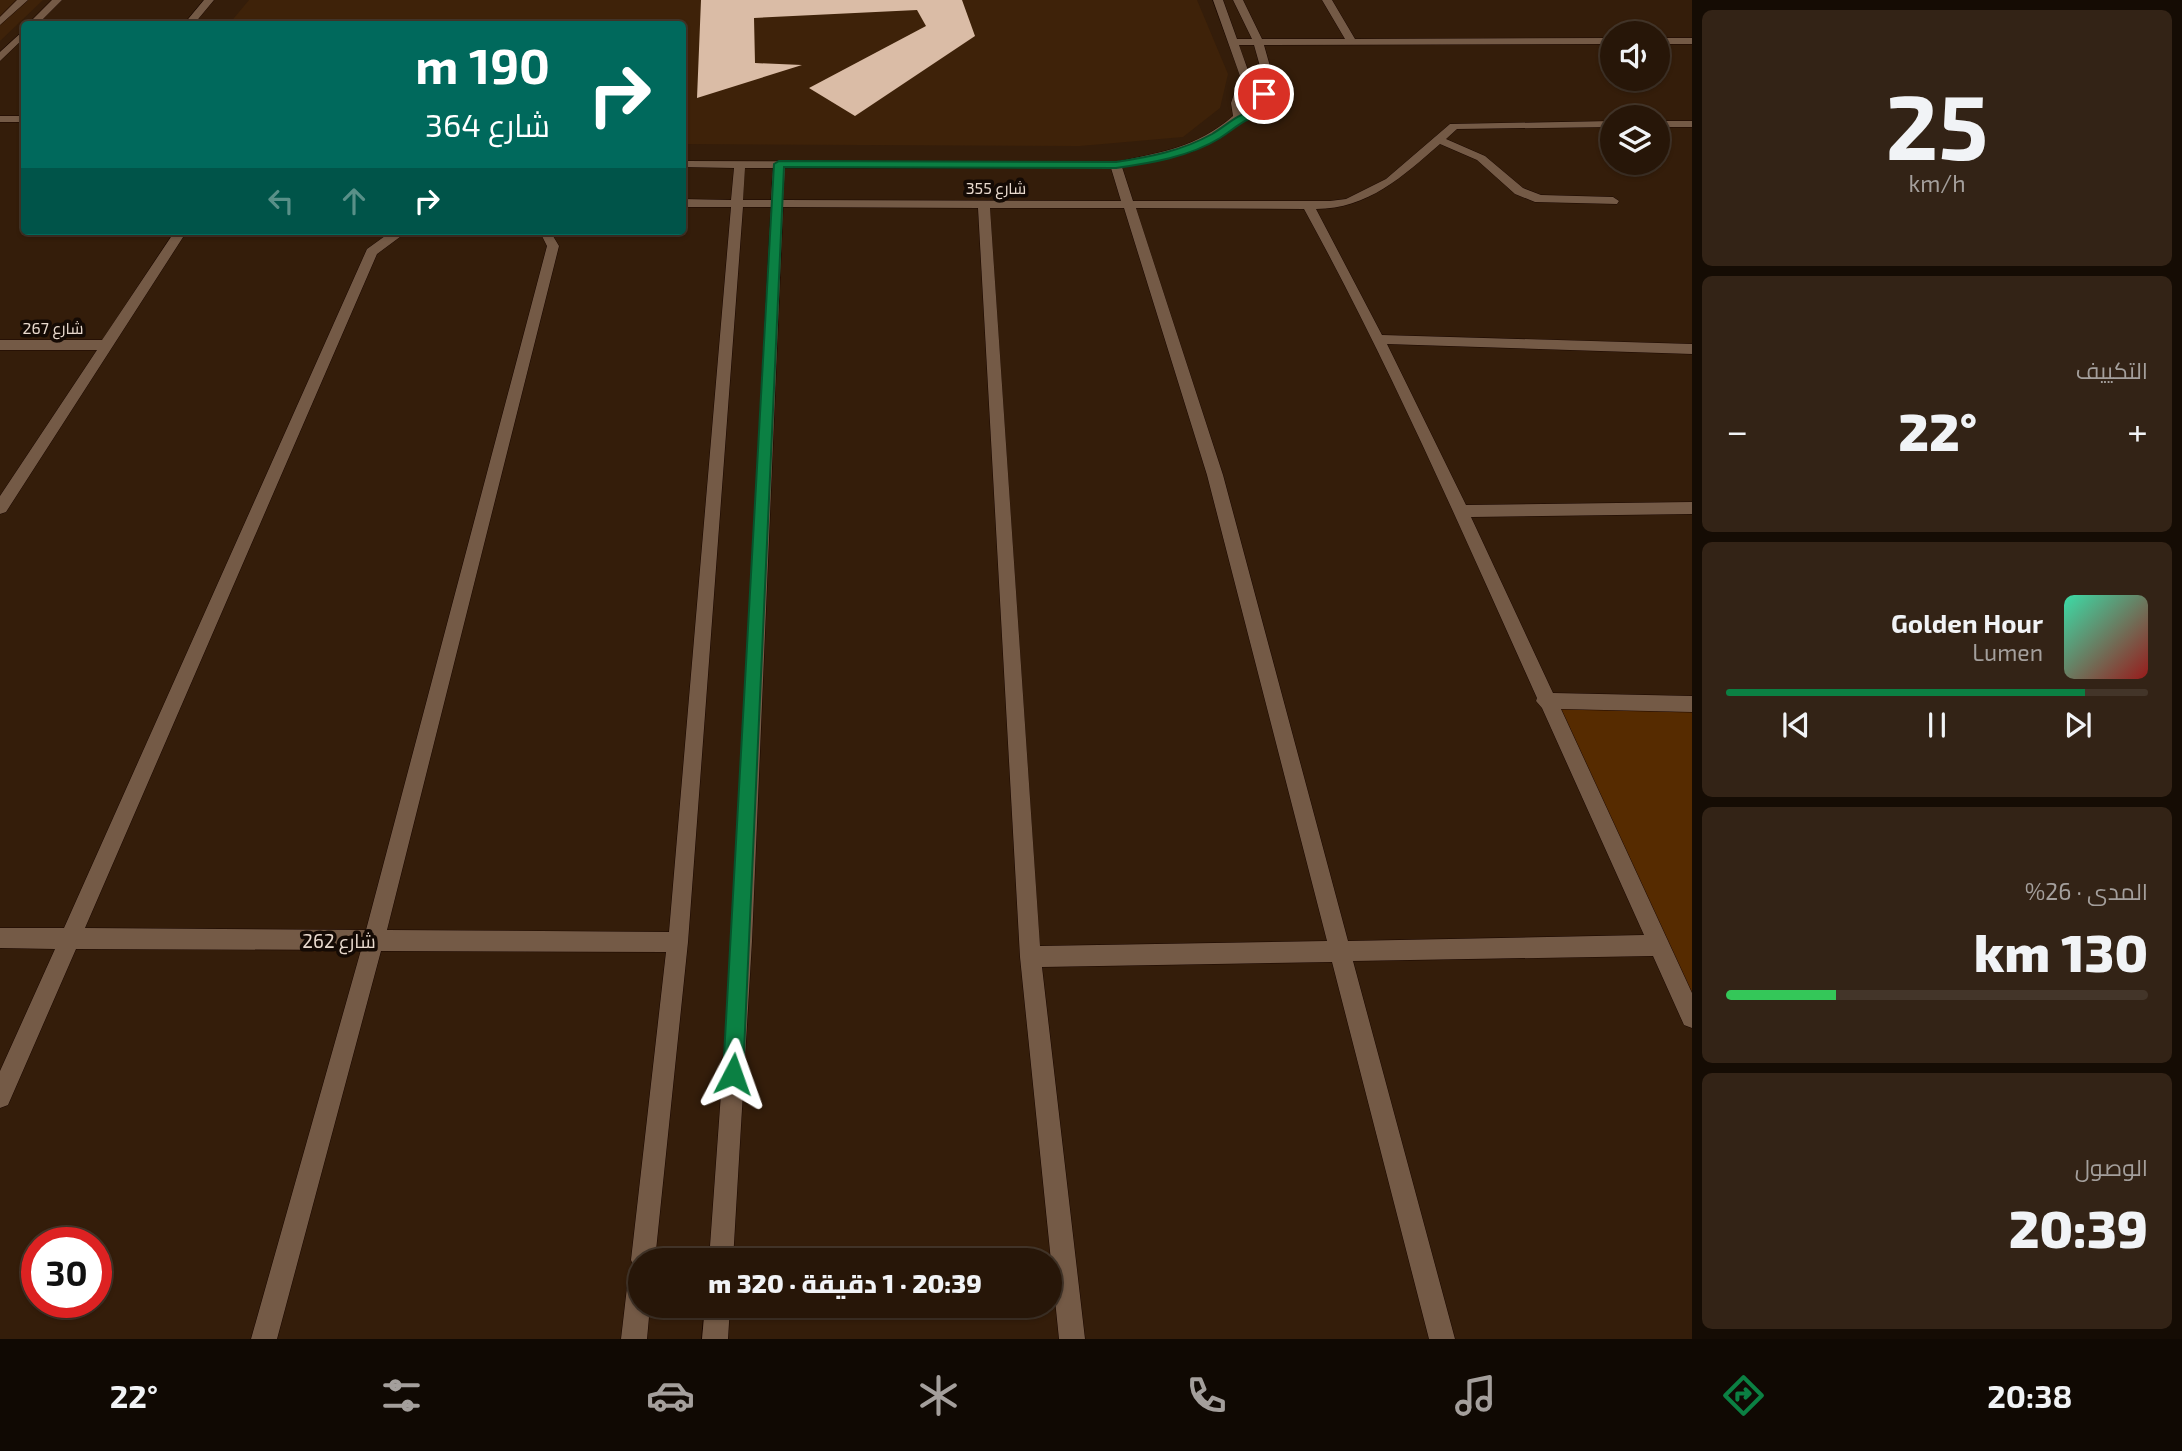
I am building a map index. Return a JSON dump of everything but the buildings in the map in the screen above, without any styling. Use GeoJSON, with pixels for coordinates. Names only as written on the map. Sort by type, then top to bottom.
{"type":"FeatureCollection","features":[{"type":"Feature","properties":{"kind":"street"},"geometry":{"type":"LineString","coordinates":[[0,22],[23,0]]}},
{"type":"Feature","properties":{"kind":"street"},"geometry":{"type":"LineString","coordinates":[[36,21],[57,0]]}},
{"type":"Feature","properties":{"kind":"street"},"geometry":{"type":"LineString","coordinates":[[192,21],[209,0]]}},
{"type":"Feature","properties":{"kind":"street"},"geometry":{"type":"LineString","coordinates":[[1218,0],[1245,76],[1236,103],[1239,117]]}},
{"type":"Feature","properties":{"kind":"street"},"geometry":{"type":"LineString","coordinates":[[686,164],[1116,165],[1186,150],[1217,135],[1239,117],[1259,111],[1268,78],[1258,41],[1238,0]]}},
{"type":"Feature","properties":{"kind":"street"},"geometry":{"type":"LineString","coordinates":[[1327,0],[1351,40]]}},
{"type":"Feature","properties":{"kind":"street"},"geometry":{"type":"LineString","coordinates":[[0,58],[21,36]]}},
{"type":"Feature","properties":{"kind":"street"},"geometry":{"type":"LineString","coordinates":[[1234,42],[1600,41]]}},
{"type":"Feature","properties":{"kind":"street"},"geometry":{"type":"LineString","coordinates":[[1670,41],[1692,41]]}},
{"type":"Feature","properties":{"kind":"street"},"geometry":{"type":"LineString","coordinates":[[0,119],[21,119]]}},
{"type":"Feature","properties":{"kind":"street","name":"شارع 355"},"geometry":{"type":"LineString","coordinates":[[686,203],[1128,202],[1309,206],[1349,202],[1372,192],[1390,181],[1454,126],[1600,124]]}},
{"type":"Feature","properties":{"kind":"street"},"geometry":{"type":"LineString","coordinates":[[1670,124],[1692,124]]}},
{"type":"Feature","properties":{"kind":"street"},"geometry":{"type":"LineString","coordinates":[[1437,139],[1481,158],[1527,195],[1539,199],[1613,201]]}},
{"type":"Feature","properties":{"kind":"street"},"geometry":{"type":"LineString","coordinates":[[644,1248],[678,942],[740,164]]}},
{"type":"Feature","properties":{"kind":"street"},"geometry":{"type":"LineString","coordinates":[[722,1248],[742,941],[779,164]]}},
{"type":"Feature","properties":{"kind":"street"},"geometry":{"type":"LineString","coordinates":[[1116,165],[1214,475],[1342,951],[1442,1339]]}},
{"type":"Feature","properties":{"kind":"street"},"geometry":{"type":"LineString","coordinates":[[984,203],[1030,957],[1072,1339]]}},
{"type":"Feature","properties":{"kind":"street"},"geometry":{"type":"LineString","coordinates":[[1309,206],[1461,511],[1545,701],[1692,1017]]}},
{"type":"Feature","properties":{"kind":"street"},"geometry":{"type":"LineString","coordinates":[[2,501],[178,235]]}},
{"type":"Feature","properties":{"kind":"street"},"geometry":{"type":"LineString","coordinates":[[0,1097],[371,252],[393,235]]}},
{"type":"Feature","properties":{"kind":"street"},"geometry":{"type":"LineString","coordinates":[[264,1339],[374,940],[553,246],[548,235]]}},
{"type":"Feature","properties":{"kind":"street"},"geometry":{"type":"LineString","coordinates":[[1378,340],[1692,349]]}},
{"type":"Feature","properties":{"kind":"street","name":"شارع 267"},"geometry":{"type":"LineString","coordinates":[[0,345],[107,345]]}},
{"type":"Feature","properties":{"kind":"street"},"geometry":{"type":"LineString","coordinates":[[1461,511],[1692,508]]}},
{"type":"Feature","properties":{"kind":"street"},"geometry":{"type":"LineString","coordinates":[[1545,701],[1692,704]]}},
{"type":"Feature","properties":{"kind":"street","name":"شارع 262"},"geometry":{"type":"LineString","coordinates":[[0,938],[678,942]]}},
{"type":"Feature","properties":{"kind":"street"},"geometry":{"type":"LineString","coordinates":[[1030,957],[1660,945]]}},
{"type":"Feature","properties":{"kind":"street"},"geometry":{"type":"LineString","coordinates":[[634,1339],[636,1318]]}},
{"type":"Feature","properties":{"kind":"street"},"geometry":{"type":"LineString","coordinates":[[715,1339],[717,1318]]}},
{"type":"Feature","properties":{"kind":"shaded area"},"geometry":{"type":"Polygon","coordinates":[[[0,0],[43,0],[0,41],[0,0]]]}},
{"type":"Feature","properties":{"kind":"shaded area"},"geometry":{"type":"Polygon","coordinates":[[[249,0],[1197,0],[1228,74],[1220,108],[1183,137],[1080,146],[686,144],[686,21],[232,21],[249,0]]]}},
{"type":"Feature","properties":{"kind":"shaded area"},"geometry":{"type":"Polygon","coordinates":[[[1692,703],[1692,997],[1556,704],[1692,703]]]}},
{"type":"Feature","properties":{"kind":"route"},"geometry":{"type":"LineString","coordinates":[[733,1074],[779,164],[1116,165],[1148,161],[1186,150],[1217,135],[1239,117],[1259,111],[1264,94]]}}]}
